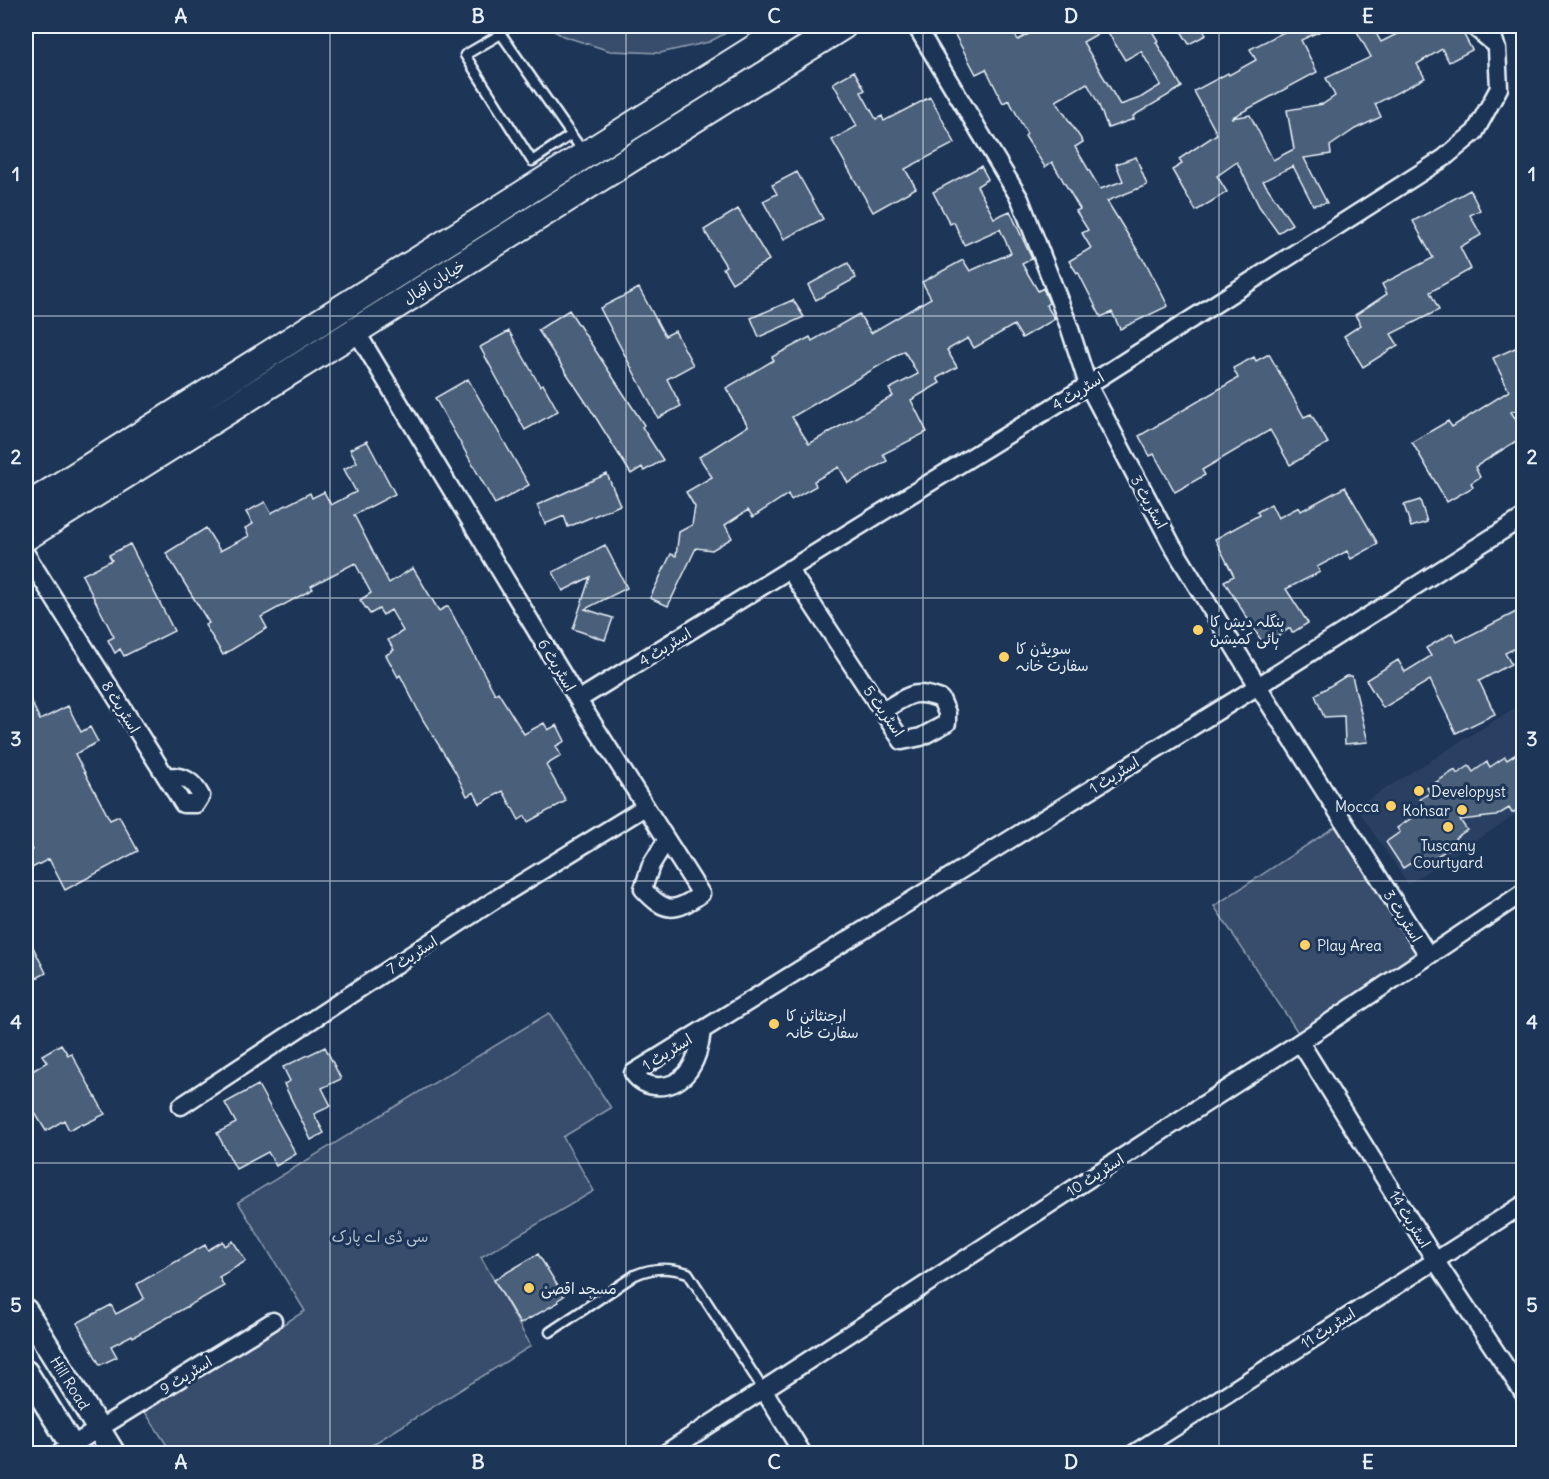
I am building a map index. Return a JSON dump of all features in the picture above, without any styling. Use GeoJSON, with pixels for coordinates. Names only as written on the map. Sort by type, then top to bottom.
{"type":"FeatureCollection","features":[{"type":"Feature","properties":{"kind":"main road","name":"خیابان اقبال"},"geometry":{"type":"LineString","coordinates":[[26,507],[586,144],[790,26]]}},
{"type":"Feature","properties":{"kind":"main road","name":"خیابان اقبال"},"geometry":{"type":"LineString","coordinates":[[26,537],[843,26]]}},
{"type":"Feature","properties":{"kind":"main road"},"geometry":{"type":"LineString","coordinates":[[586,144],[616,167]]}},
{"type":"Feature","properties":{"kind":"street","name":"اسٹریٹ 3"},"geometry":{"type":"LineString","coordinates":[[916,26],[1020,198],[1065,316],[1088,385],[1172,546],[1428,955]]}},
{"type":"Feature","properties":{"kind":"street","name":"اسٹریٹ 4"},"geometry":{"type":"LineString","coordinates":[[578,700],[1088,385],[1444,158],[1475,132],[1499,88],[1497,49],[1491,34],[1473,26]]}},
{"type":"Feature","properties":{"kind":"street","name":"اسٹریٹ 6"},"geometry":{"type":"LineString","coordinates":[[356,331],[578,700],[701,894],[688,903],[671,909],[656,903],[643,889],[651,865],[664,844]]}},
{"type":"Feature","properties":{"kind":"street","name":"اسٹریٹ 1"},"geometry":{"type":"LineString","coordinates":[[702,1030],[1258,686],[1524,517]]}},
{"type":"Feature","properties":{"kind":"street","name":"اسٹریٹ 8"},"geometry":{"type":"LineString","coordinates":[[26,554],[183,804],[196,804],[201,796],[196,785],[183,776],[168,776]]}},
{"type":"Feature","properties":{"kind":"street","name":"اسٹریٹ 5"},"geometry":{"type":"LineString","coordinates":[[789,569],[902,741],[921,737],[947,723],[947,713],[941,699],[926,693],[913,693],[884,710]]}},
{"type":"Feature","properties":{"kind":"street","name":"اسٹریٹ 7"},"geometry":{"type":"LineString","coordinates":[[181,1106],[499,897],[645,807]]}},
{"type":"Feature","properties":{"kind":"street","name":"اسٹریٹ 10"},"geometry":{"type":"LineString","coordinates":[[664,1454],[1300,1042],[1524,892]]}},
{"type":"Feature","properties":{"kind":"street","name":"اسٹریٹ 14"},"geometry":{"type":"LineString","coordinates":[[1300,1042],[1435,1260],[1524,1394]]}},
{"type":"Feature","properties":{"kind":"street","name":"اسٹریٹ 11"},"geometry":{"type":"LineString","coordinates":[[1133,1454],[1524,1204]]}},
{"type":"Feature","properties":{"kind":"street","name":"Hill Road"},"geometry":{"type":"LineString","coordinates":[[26,1311],[114,1454]]}},
{"type":"Feature","properties":{"kind":"street","name":"اسٹریٹ 9"},"geometry":{"type":"LineString","coordinates":[[69,1451],[98,1429],[273,1321]]}},
{"type":"Feature","properties":{"kind":"street"},"geometry":{"type":"LineString","coordinates":[[26,1372],[69,1451]]}},
{"type":"Feature","properties":{"kind":"street"},"geometry":{"type":"LineString","coordinates":[[763,1389],[803,1454]]}},
{"type":"Feature","properties":{"kind":"lane"},"geometry":{"type":"LineString","coordinates":[[501,34],[586,144],[532,161],[465,55],[501,34]]}},
{"type":"Feature","properties":{"kind":"lane"},"geometry":{"type":"LineString","coordinates":[[550,1332],[635,1275],[648,1269],[674,1268],[688,1273],[763,1389]]}},
{"type":"Feature","properties":{"kind":"shaded area"},"geometry":{"type":"Polygon","coordinates":[[[1518,706],[1523,715],[1523,810],[1408,884],[1356,807],[1518,706]]]}},
{"type":"Feature","properties":{"kind":"green space"},"geometry":{"type":"Polygon","coordinates":[[[545,26],[739,26],[709,42],[660,53],[610,51],[563,36],[545,26]]]}},
{"type":"Feature","properties":{"kind":"green space"},"geometry":{"type":"Polygon","coordinates":[[[1336,826],[1421,954],[1299,1034],[1214,906],[1336,826]]]}},
{"type":"Feature","properties":{"kind":"green space","name":"سی ڈی اے پارک"},"geometry":{"type":"Polygon","coordinates":[[[549,1013],[611,1108],[563,1137],[594,1191],[481,1257],[531,1346],[359,1453],[172,1453],[143,1409],[305,1311],[238,1202],[549,1013]]]}},
{"type":"Feature","properties":{"kind":"building"},"geometry":{"type":"Polygon","coordinates":[[[968,26],[1010,26],[1018,40],[1043,26],[1149,26],[1182,87],[1133,116],[1134,119],[1108,128],[1087,83],[1056,101],[1083,142],[1075,147],[1100,189],[1123,181],[1116,164],[1136,157],[1147,185],[1107,201],[1145,261],[1168,306],[1120,329],[1112,312],[1101,317],[1078,272],[1069,261],[1091,248],[1082,233],[1088,230],[1076,211],[1080,209],[1052,162],[1045,167],[1025,136],[1027,134],[1009,100],[1003,103],[986,69],[976,74],[954,33],[968,26]],[[1106,29],[1083,42],[1120,105],[1140,98],[1161,85],[1141,51],[1125,60],[1106,29]]]}},
{"type":"Feature","properties":{"kind":"building"},"geometry":{"type":"Polygon","coordinates":[[[1178,26],[1201,26],[1206,35],[1189,44],[1178,26]]]}},
{"type":"Feature","properties":{"kind":"building"},"geometry":{"type":"Polygon","coordinates":[[[1296,26],[1331,26],[1301,40],[1317,72],[1231,118],[1250,115],[1273,160],[1294,149],[1287,110],[1323,104],[1335,96],[1326,78],[1371,57],[1354,26],[1372,26],[1381,42],[1413,26],[1463,26],[1466,34],[1464,35],[1472,50],[1449,62],[1442,49],[1417,64],[1425,78],[1375,104],[1381,117],[1355,129],[1330,146],[1331,154],[1304,158],[1327,203],[1313,205],[1293,166],[1263,181],[1292,224],[1278,233],[1259,206],[1237,162],[1217,176],[1227,192],[1196,211],[1172,170],[1182,164],[1179,159],[1217,134],[1194,91],[1256,60],[1250,49],[1296,26]]]}},
{"type":"Feature","properties":{"kind":"building"},"geometry":{"type":"Polygon","coordinates":[[[854,71],[865,90],[861,92],[876,119],[882,116],[884,121],[930,97],[955,143],[905,169],[916,188],[873,212],[832,140],[857,126],[833,83],[854,71]]]}},
{"type":"Feature","properties":{"kind":"building"},"geometry":{"type":"Polygon","coordinates":[[[981,166],[988,179],[977,186],[994,218],[1010,211],[1032,259],[1022,264],[1038,291],[1043,288],[1049,303],[1046,305],[1055,319],[1022,338],[1014,325],[974,348],[968,338],[947,350],[957,367],[937,378],[940,383],[911,400],[927,432],[883,454],[887,461],[848,483],[839,467],[814,481],[816,486],[791,500],[788,494],[753,517],[748,510],[725,525],[732,538],[712,550],[696,548],[668,606],[650,598],[671,554],[676,556],[679,532],[692,525],[695,507],[686,492],[712,477],[699,457],[748,426],[726,388],[774,360],[772,357],[810,337],[812,341],[859,314],[871,333],[931,298],[922,282],[963,260],[970,271],[1011,253],[1000,229],[964,245],[954,222],[950,224],[933,192],[981,166]],[[904,351],[792,417],[809,444],[893,396],[889,389],[918,374],[904,351]]]}},
{"type":"Feature","properties":{"kind":"building"},"geometry":{"type":"Polygon","coordinates":[[[797,172],[823,219],[784,239],[763,201],[777,194],[772,185],[797,172]]]}},
{"type":"Feature","properties":{"kind":"building"},"geometry":{"type":"Polygon","coordinates":[[[1470,190],[1480,210],[1470,215],[1481,235],[1460,247],[1471,269],[1430,292],[1439,310],[1391,334],[1398,345],[1363,367],[1344,336],[1361,325],[1355,315],[1387,294],[1382,284],[1433,258],[1413,221],[1470,190]]]}},
{"type":"Feature","properties":{"kind":"building"},"geometry":{"type":"Polygon","coordinates":[[[738,209],[769,260],[732,283],[723,268],[726,266],[704,230],[738,209]]]}},
{"type":"Feature","properties":{"kind":"building"},"geometry":{"type":"Polygon","coordinates":[[[848,263],[856,278],[816,300],[808,285],[848,263]]]}},
{"type":"Feature","properties":{"kind":"building"},"geometry":{"type":"Polygon","coordinates":[[[639,288],[665,336],[675,331],[693,365],[667,379],[681,406],[658,418],[600,308],[639,288]]]}},
{"type":"Feature","properties":{"kind":"building"},"geometry":{"type":"Polygon","coordinates":[[[793,300],[804,317],[759,337],[751,318],[793,300]]]}},
{"type":"Feature","properties":{"kind":"building"},"geometry":{"type":"Polygon","coordinates":[[[569,310],[644,425],[642,427],[663,460],[644,471],[642,467],[631,474],[538,330],[569,310]]]}},
{"type":"Feature","properties":{"kind":"building"},"geometry":{"type":"Polygon","coordinates":[[[509,331],[540,386],[543,384],[558,411],[525,430],[480,347],[509,331]]]}},
{"type":"Feature","properties":{"kind":"building"},"geometry":{"type":"Polygon","coordinates":[[[1524,344],[1524,407],[1511,412],[1524,431],[1524,436],[1475,467],[1480,477],[1471,483],[1473,487],[1447,502],[1412,442],[1448,421],[1452,427],[1509,391],[1493,358],[1524,344]]]}},
{"type":"Feature","properties":{"kind":"building"},"geometry":{"type":"Polygon","coordinates":[[[1269,354],[1304,417],[1311,414],[1328,443],[1290,465],[1270,430],[1202,470],[1205,475],[1175,492],[1154,454],[1150,456],[1139,436],[1238,378],[1233,368],[1254,357],[1256,361],[1269,354]]]}},
{"type":"Feature","properties":{"kind":"building"},"geometry":{"type":"Polygon","coordinates":[[[468,379],[529,485],[495,504],[435,398],[468,379]]]}},
{"type":"Feature","properties":{"kind":"building"},"geometry":{"type":"Polygon","coordinates":[[[367,441],[395,494],[354,515],[389,583],[413,568],[439,611],[448,606],[495,694],[498,692],[524,734],[544,723],[548,730],[557,725],[565,741],[556,746],[561,756],[546,765],[566,801],[528,822],[525,816],[519,820],[503,791],[480,804],[474,792],[467,796],[400,675],[398,677],[386,655],[394,650],[388,640],[403,631],[391,610],[383,615],[379,609],[370,614],[360,600],[371,593],[355,563],[311,586],[313,589],[261,617],[267,628],[223,655],[205,625],[209,623],[166,553],[206,528],[220,551],[249,536],[245,528],[253,524],[246,512],[265,502],[271,513],[310,493],[312,498],[324,492],[331,505],[356,492],[344,469],[357,462],[350,449],[367,441]]]}},
{"type":"Feature","properties":{"kind":"building"},"geometry":{"type":"Polygon","coordinates":[[[607,474],[620,505],[568,527],[564,516],[545,524],[537,505],[607,474]]]}},
{"type":"Feature","properties":{"kind":"building"},"geometry":{"type":"Polygon","coordinates":[[[1345,487],[1378,544],[1351,559],[1347,551],[1317,567],[1320,572],[1286,589],[1308,623],[1292,633],[1290,628],[1264,645],[1224,581],[1234,576],[1215,539],[1259,515],[1257,512],[1271,504],[1278,518],[1299,507],[1301,511],[1345,487]]]}},
{"type":"Feature","properties":{"kind":"building"},"geometry":{"type":"Polygon","coordinates":[[[1420,500],[1427,522],[1411,527],[1404,505],[1420,500]]]}},
{"type":"Feature","properties":{"kind":"building"},"geometry":{"type":"Polygon","coordinates":[[[130,544],[174,631],[124,656],[120,649],[115,653],[108,640],[114,637],[82,575],[112,560],[109,555],[130,544]]]}},
{"type":"Feature","properties":{"kind":"building"},"geometry":{"type":"Polygon","coordinates":[[[605,545],[627,588],[585,609],[613,618],[605,640],[573,629],[590,577],[563,591],[553,572],[605,545]]]}},
{"type":"Feature","properties":{"kind":"building"},"geometry":{"type":"Polygon","coordinates":[[[1524,608],[1524,644],[1505,653],[1511,664],[1479,681],[1495,714],[1456,733],[1430,680],[1383,708],[1366,680],[1398,660],[1405,672],[1431,656],[1426,648],[1452,633],[1457,642],[1524,608]]]}},
{"type":"Feature","properties":{"kind":"building"},"geometry":{"type":"Polygon","coordinates":[[[1346,676],[1352,676],[1368,742],[1345,744],[1344,716],[1324,717],[1315,695],[1346,676]]]}},
{"type":"Feature","properties":{"kind":"building"},"geometry":{"type":"Polygon","coordinates":[[[26,690],[40,720],[68,706],[81,732],[90,727],[98,742],[75,754],[110,820],[119,816],[138,851],[65,890],[49,859],[26,871],[26,854],[32,850],[26,838],[26,690]]]}},
{"type":"Feature","properties":{"kind":"building","name":"Kohsar"},"geometry":{"type":"Polygon","coordinates":[[[1524,749],[1524,806],[1512,813],[1509,808],[1496,816],[1460,820],[1467,830],[1455,838],[1458,843],[1426,863],[1422,856],[1403,868],[1386,842],[1400,832],[1397,828],[1416,815],[1414,812],[1425,805],[1420,799],[1430,793],[1427,788],[1455,770],[1457,774],[1469,766],[1473,772],[1487,762],[1490,767],[1505,757],[1507,760],[1524,749]]]}},
{"type":"Feature","properties":{"kind":"building"},"geometry":{"type":"Polygon","coordinates":[[[26,933],[46,973],[26,984],[26,933]]]}},
{"type":"Feature","properties":{"kind":"building"},"geometry":{"type":"Polygon","coordinates":[[[61,1044],[68,1055],[71,1053],[105,1114],[69,1130],[64,1120],[46,1131],[32,1108],[26,1112],[26,1075],[47,1062],[42,1055],[61,1044]]]}},
{"type":"Feature","properties":{"kind":"building"},"geometry":{"type":"Polygon","coordinates":[[[325,1047],[341,1079],[322,1088],[331,1106],[314,1114],[324,1133],[311,1140],[284,1084],[290,1081],[283,1067],[325,1047]]]}},
{"type":"Feature","properties":{"kind":"building"},"geometry":{"type":"Polygon","coordinates":[[[258,1085],[296,1154],[276,1166],[268,1152],[236,1169],[217,1133],[236,1123],[225,1103],[258,1085]]]}},
{"type":"Feature","properties":{"kind":"building"},"geometry":{"type":"Polygon","coordinates":[[[223,1241],[225,1246],[233,1241],[246,1261],[219,1277],[224,1286],[133,1337],[132,1335],[111,1346],[117,1357],[100,1365],[77,1323],[111,1305],[116,1314],[138,1302],[144,1298],[137,1284],[205,1245],[208,1250],[223,1241]]]}},
{"type":"Feature","properties":{"kind":"building","name":"مسجد اقصیٰ"},"geometry":{"type":"Polygon","coordinates":[[[538,1254],[564,1296],[558,1300],[559,1302],[520,1324],[494,1280],[538,1254]]]}},
{"type":"Feature","properties":{"kind":"place","name":"بنگلہ دیش کا ہائی کمیشن"},"geometry":{"type":"Point","coordinates":[1198,630]}},
{"type":"Feature","properties":{"kind":"place","name":"سویڈن کا سفارت خانہ"},"geometry":{"type":"Point","coordinates":[1004,657]}},
{"type":"Feature","properties":{"kind":"place","name":"Developyst"},"geometry":{"type":"Point","coordinates":[1419,791]}},
{"type":"Feature","properties":{"kind":"place","name":"Mocca"},"geometry":{"type":"Point","coordinates":[1391,806]}},
{"type":"Feature","properties":{"kind":"place","name":"Kohsar"},"geometry":{"type":"Point","coordinates":[1462,810]}},
{"type":"Feature","properties":{"kind":"place","name":"Tuscany Courtyard"},"geometry":{"type":"Point","coordinates":[1448,827]}},
{"type":"Feature","properties":{"kind":"place","name":"Play Area"},"geometry":{"type":"Point","coordinates":[1305,945]}},
{"type":"Feature","properties":{"kind":"place","name":"ارجنٹائن کا سفارت خانہ"},"geometry":{"type":"Point","coordinates":[774,1024]}},
{"type":"Feature","properties":{"kind":"place","name":"مسجد اقصیٰ"},"geometry":{"type":"Point","coordinates":[529,1288]}}]}
